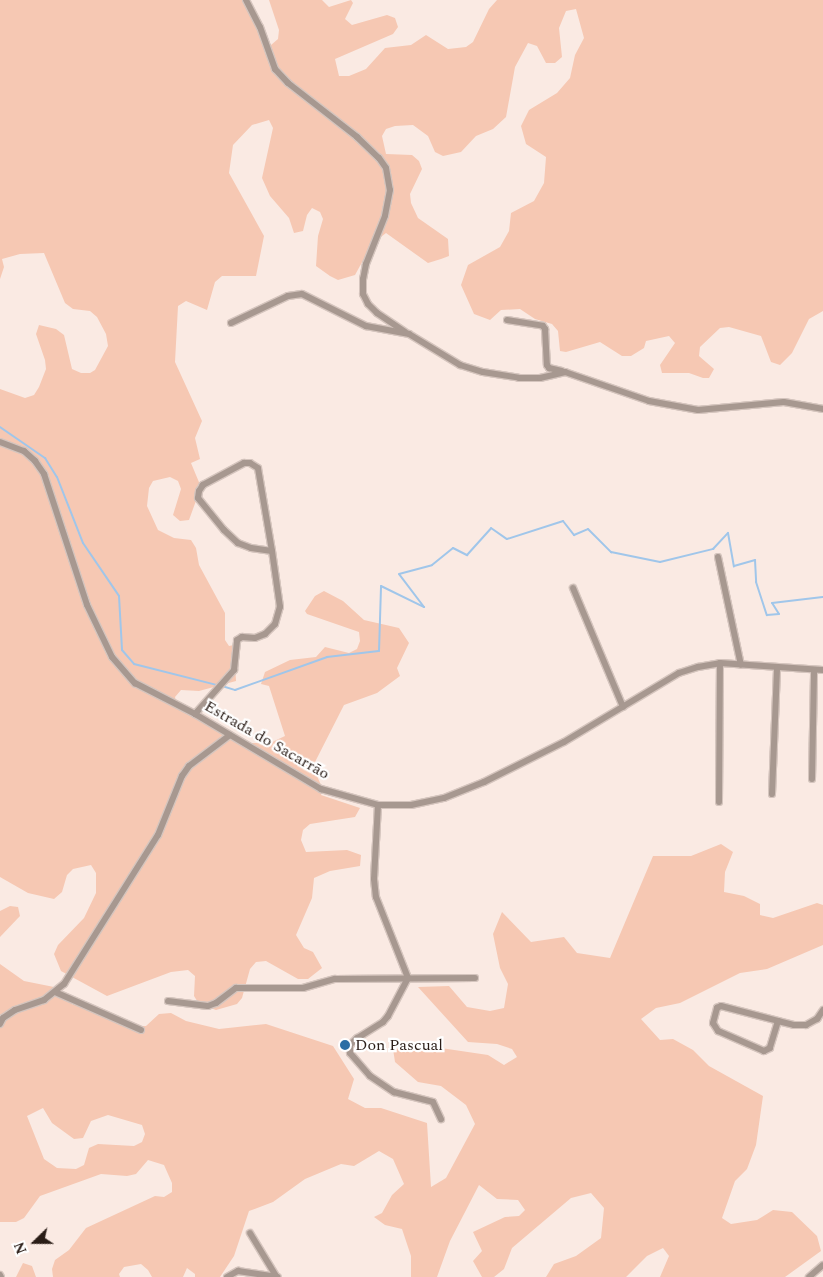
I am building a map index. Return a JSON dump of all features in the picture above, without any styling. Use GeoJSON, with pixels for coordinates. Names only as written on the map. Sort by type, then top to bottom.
{"type":"FeatureCollection","features":[{"type":"Feature","properties":{"kind":"street"},"geometry":{"type":"LineString","coordinates":[[246,0],[260,27],[275,69],[288,83],[357,137],[379,158],[386,168],[390,190],[385,216],[366,264],[363,279],[363,294],[368,304],[376,313],[409,334],[460,364],[483,372],[519,378],[540,378],[565,372]]}},
{"type":"Feature","properties":{"kind":"street"},"geometry":{"type":"LineString","coordinates":[[231,323],[295,293],[302,294],[366,326],[409,334]]}},
{"type":"Feature","properties":{"kind":"street"},"geometry":{"type":"LineString","coordinates":[[507,320],[543,326],[545,329],[547,365],[549,368],[649,401],[674,407],[720,409],[784,402],[823,409]]}},
{"type":"Feature","properties":{"kind":"street","name":"Estrada do Sacarrão"},"geometry":{"type":"LineString","coordinates":[[0,442],[24,451],[44,474],[86,605],[112,658],[135,682],[195,714],[321,789],[378,805],[411,805],[444,798],[476,785],[564,742],[679,673],[720,663],[823,670]]}},
{"type":"Feature","properties":{"kind":"street"},"geometry":{"type":"LineString","coordinates":[[195,714],[234,670],[237,640],[242,637],[255,638],[265,634],[275,624],[280,607],[272,551],[258,468],[250,463],[244,463],[203,485],[199,491],[198,498],[224,530],[238,543],[251,548],[272,551]]}},
{"type":"Feature","properties":{"kind":"street"},"geometry":{"type":"LineString","coordinates":[[718,557],[741,665]]}},
{"type":"Feature","properties":{"kind":"street"},"geometry":{"type":"LineString","coordinates":[[574,588],[623,707]]}},
{"type":"Feature","properties":{"kind":"street"},"geometry":{"type":"LineString","coordinates":[[719,802],[720,663]]}},
{"type":"Feature","properties":{"kind":"street"},"geometry":{"type":"LineString","coordinates":[[772,794],[777,667]]}},
{"type":"Feature","properties":{"kind":"street"},"geometry":{"type":"LineString","coordinates":[[812,779],[814,670]]}},
{"type":"Feature","properties":{"kind":"street"},"geometry":{"type":"LineString","coordinates":[[0,1024],[3,1018],[15,1010],[44,1000],[64,984],[158,835],[182,776],[190,766],[230,735]]}},
{"type":"Feature","properties":{"kind":"street"},"geometry":{"type":"LineString","coordinates":[[378,805],[374,878],[376,896],[408,978],[388,1016],[357,1038],[350,1045],[350,1053],[355,1062],[370,1076],[394,1092],[433,1102],[441,1119]]}},
{"type":"Feature","properties":{"kind":"street"},"geometry":{"type":"LineString","coordinates":[[168,1001],[208,1006],[216,1004],[236,988],[303,988],[335,979],[475,978]]}},
{"type":"Feature","properties":{"kind":"street"},"geometry":{"type":"LineString","coordinates":[[55,992],[141,1030]]}},
{"type":"Feature","properties":{"kind":"street"},"geometry":{"type":"LineString","coordinates":[[778,1020],[770,1048],[764,1051],[713,1027],[717,1008],[722,1006],[778,1020],[794,1025],[806,1025],[817,1019],[823,1010]]}},
{"type":"Feature","properties":{"kind":"street"},"geometry":{"type":"LineString","coordinates":[[250,1233],[277,1276]]}},
{"type":"Feature","properties":{"kind":"street"},"geometry":{"type":"LineString","coordinates":[[809,1277],[823,1265]]}},
{"type":"Feature","properties":{"kind":"street"},"geometry":{"type":"LineString","coordinates":[[227,1277],[238,1270],[277,1276]]}},
{"type":"Feature","properties":{"kind":"shaded area"},"geometry":{"type":"Polygon","coordinates":[[[0,0],[246,0],[263,39],[271,45],[278,39],[279,30],[269,0],[322,0],[329,7],[351,0],[353,3],[345,19],[352,25],[387,15],[395,18],[398,27],[393,34],[335,59],[339,76],[349,76],[366,69],[385,48],[411,45],[426,35],[448,49],[466,47],[473,42],[489,9],[497,0],[823,0],[823,311],[809,319],[792,353],[780,365],[771,362],[761,336],[729,327],[720,328],[700,347],[699,356],[714,369],[709,378],[703,378],[689,373],[662,373],[660,365],[675,343],[669,336],[646,341],[644,348],[631,356],[622,356],[600,342],[566,352],[560,351],[558,331],[552,324],[535,319],[520,309],[501,310],[490,320],[474,314],[461,285],[468,265],[500,247],[509,231],[511,213],[534,201],[544,183],[546,157],[526,144],[521,126],[529,110],[557,93],[570,78],[575,55],[584,38],[576,9],[566,11],[559,28],[562,57],[555,63],[546,63],[537,46],[528,43],[515,67],[506,117],[493,129],[476,136],[461,152],[443,156],[435,152],[428,136],[413,125],[395,126],[386,129],[382,136],[386,154],[412,155],[419,161],[422,169],[410,194],[411,203],[418,218],[448,239],[449,256],[428,263],[386,233],[372,244],[355,275],[338,280],[330,276],[316,266],[318,236],[323,219],[320,212],[312,208],[307,215],[303,231],[294,233],[289,218],[270,196],[262,178],[273,128],[269,120],[252,125],[233,145],[229,173],[264,236],[256,276],[222,276],[215,282],[207,310],[186,301],[178,306],[175,362],[202,421],[195,438],[200,459],[191,463],[201,487],[189,520],[180,521],[173,515],[181,489],[178,481],[170,477],[153,481],[149,488],[147,506],[158,530],[174,538],[191,540],[196,548],[199,565],[225,613],[225,640],[229,646],[234,645],[236,681],[199,691],[181,690],[175,697],[177,705],[251,743],[270,743],[285,736],[269,686],[261,684],[265,672],[290,660],[316,657],[325,647],[349,653],[357,649],[360,641],[359,632],[307,614],[305,611],[315,596],[324,591],[343,601],[364,620],[399,628],[409,643],[397,668],[400,676],[377,693],[344,705],[315,762],[315,772],[323,789],[321,795],[360,808],[355,817],[310,824],[303,830],[301,840],[306,852],[347,850],[361,855],[360,866],[330,871],[314,878],[312,898],[296,935],[304,948],[313,952],[322,968],[308,979],[298,979],[266,961],[256,962],[250,969],[242,998],[237,1004],[216,1010],[199,1004],[194,996],[195,976],[188,970],[171,972],[107,996],[61,971],[54,954],[58,945],[84,918],[96,893],[96,873],[91,865],[73,869],[67,875],[62,892],[54,899],[28,893],[0,877],[0,389],[25,398],[34,395],[39,387],[46,369],[45,360],[36,334],[39,325],[56,329],[64,335],[72,369],[81,373],[90,373],[95,370],[108,346],[106,334],[97,317],[90,311],[73,309],[65,303],[44,253],[20,254],[2,259],[4,267],[0,279],[0,0]]]}},
{"type":"Feature","properties":{"kind":"shaded area"},"geometry":{"type":"Polygon","coordinates":[[[721,844],[733,852],[725,872],[724,892],[744,896],[760,904],[760,915],[773,918],[817,903],[823,905],[823,945],[767,969],[740,973],[680,1003],[656,1008],[641,1019],[660,1040],[673,1039],[693,1050],[709,1066],[763,1096],[756,1145],[747,1169],[735,1181],[722,1218],[731,1224],[757,1220],[773,1210],[792,1212],[817,1236],[821,1251],[785,1277],[660,1277],[669,1256],[663,1248],[647,1256],[626,1277],[546,1277],[554,1264],[576,1256],[601,1238],[604,1208],[591,1193],[571,1198],[512,1248],[504,1269],[494,1277],[482,1277],[473,1261],[482,1251],[473,1232],[505,1217],[519,1216],[525,1210],[518,1200],[497,1199],[479,1185],[450,1241],[437,1277],[411,1277],[411,1256],[402,1229],[385,1225],[374,1217],[382,1213],[392,1195],[404,1184],[393,1159],[379,1151],[354,1166],[341,1164],[305,1179],[273,1202],[249,1211],[234,1256],[220,1277],[195,1277],[195,1274],[187,1268],[183,1277],[152,1277],[141,1264],[124,1267],[119,1274],[120,1277],[53,1277],[52,1269],[55,1260],[69,1250],[86,1228],[155,1196],[164,1197],[172,1192],[172,1183],[164,1165],[148,1160],[136,1174],[127,1176],[101,1174],[40,1196],[24,1218],[16,1222],[0,1222],[0,964],[24,981],[59,988],[73,1005],[85,1004],[128,1026],[146,1026],[159,1014],[171,1013],[186,1021],[219,1029],[266,1024],[333,1046],[354,1079],[348,1099],[365,1108],[381,1108],[427,1123],[431,1187],[446,1178],[475,1124],[466,1105],[441,1086],[418,1082],[395,1062],[393,1049],[434,1047],[488,1055],[504,1065],[517,1057],[512,1049],[497,1044],[468,1042],[418,987],[449,986],[467,1007],[490,1011],[504,1008],[508,984],[500,968],[493,934],[502,912],[531,942],[564,937],[577,953],[610,958],[653,856],[691,856],[721,844]],[[43,1108],[27,1116],[44,1159],[57,1168],[76,1169],[84,1165],[89,1148],[98,1144],[134,1146],[142,1142],[145,1134],[142,1125],[108,1115],[91,1121],[83,1138],[74,1139],[52,1123],[43,1108]]]}},
{"type":"Feature","properties":{"kind":"shaded area"},"geometry":{"type":"Polygon","coordinates":[[[10,906],[18,907],[20,916],[0,937],[0,911],[10,906]]]}},
{"type":"Feature","properties":{"kind":"shaded area"},"geometry":{"type":"Polygon","coordinates":[[[23,1263],[32,1266],[36,1277],[16,1277],[23,1263]]]}},
{"type":"Feature","properties":{"kind":"waterway"},"geometry":{"type":"LineString","coordinates":[[0,427],[45,458],[57,477],[83,543],[119,596],[122,650],[134,664],[217,685]]}},
{"type":"Feature","properties":{"kind":"waterway"},"geometry":{"type":"LineString","coordinates":[[222,686],[235,690],[327,657],[379,651],[381,586],[424,607],[399,574],[432,565],[453,548],[467,555],[491,528],[507,539],[563,521],[574,535],[588,529],[611,552],[660,562],[713,549],[728,533],[734,566],[755,560],[756,582],[767,615],[779,614],[772,603],[823,597]]}},
{"type":"Feature","properties":{"kind":"place","name":"Don Pascual"},"geometry":{"type":"Point","coordinates":[345,1045]}}]}
